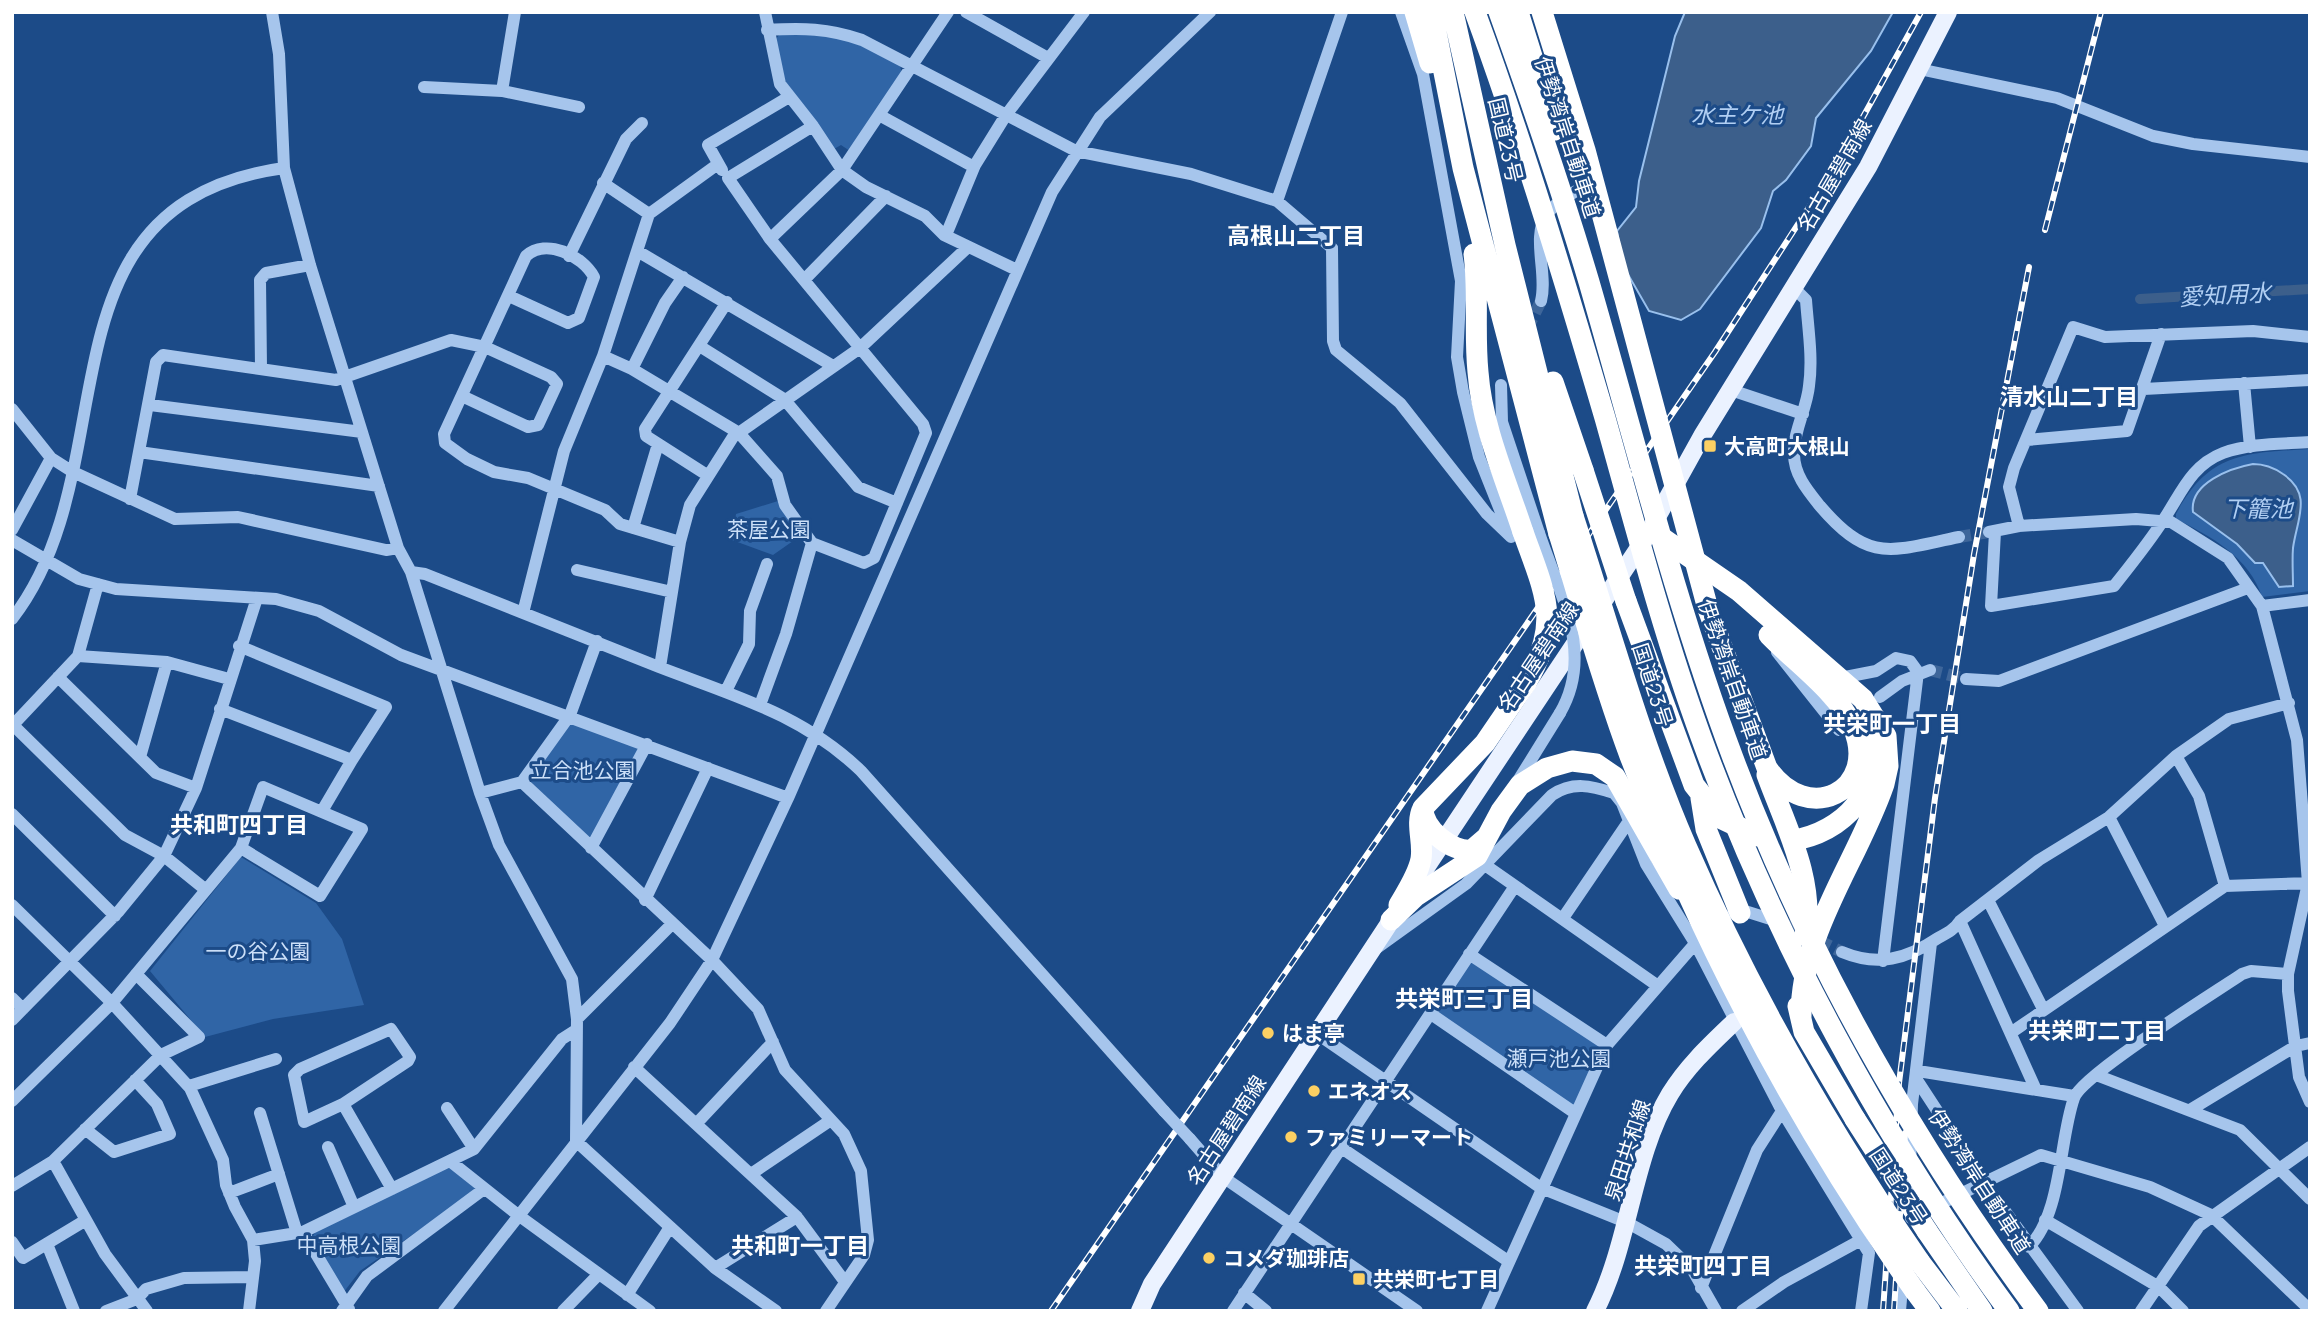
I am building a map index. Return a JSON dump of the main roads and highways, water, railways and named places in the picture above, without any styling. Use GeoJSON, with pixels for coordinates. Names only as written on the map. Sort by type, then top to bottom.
{"type":"FeatureCollection","features":[{"type":"Feature","properties":{"kind":"highway"},"geometry":{"type":"LineString","coordinates":[[1391,919],[1419,868],[1422,849],[1419,820],[1423,808],[1485,743],[1526,683],[1543,650],[1548,620],[1540,533],[1483,404],[1478,374],[1477,275],[1465,212],[1463,168],[1415,12]]}},
{"type":"Feature","properties":{"kind":"highway","name":"国道23号"},"geometry":{"type":"LineString","coordinates":[[1432,12],[1540,533],[1698,933],[1804,1122],[1865,1220],[1930,1311]]}},
{"type":"Feature","properties":{"kind":"highway","name":"国道23号"},"geometry":{"type":"LineString","coordinates":[[1453,12],[1505,245],[1573,516],[1647,746],[1685,844],[1718,916],[1820,1110],[1919,1261],[1957,1311]]}},
{"type":"Feature","properties":{"kind":"highway"},"geometry":{"type":"LineString","coordinates":[[1461,12],[1501,110],[1605,419]]}},
{"type":"Feature","properties":{"kind":"highway"},"geometry":{"type":"LineString","coordinates":[[1475,12],[1540,199],[1675,661],[1700,734],[1754,870],[1856,1070],[1945,1219],[2009,1311]]}},
{"type":"Feature","properties":{"kind":"highway","name":"伊勢湾岸自動車道"},"geometry":{"type":"LineString","coordinates":[[1499,12],[1588,278],[1668,561],[1733,757],[1794,904],[1919,1134],[2038,1311]]}},
{"type":"Feature","properties":{"kind":"highway"},"geometry":{"type":"LineString","coordinates":[[1518,12],[1569,173],[1618,351],[1668,561]]}},
{"type":"Feature","properties":{"kind":"highway"},"geometry":{"type":"LineString","coordinates":[[1545,12],[1585,150],[1708,609],[1797,856],[1808,900],[1797,989],[1801,1019],[1811,1046],[1854,1119],[1982,1311]]}},
{"type":"Feature","properties":{"kind":"highway"},"geometry":{"type":"LineString","coordinates":[[1505,245],[1626,601],[1686,767],[1701,796],[1720,818],[1758,836]]}},
{"type":"Feature","properties":{"kind":"highway"},"geometry":{"type":"LineString","coordinates":[[1462,392],[1483,404]]}},
{"type":"Feature","properties":{"kind":"highway"},"geometry":{"type":"LineString","coordinates":[[1648,533],[1846,696],[1866,723],[1873,746],[1872,772],[1858,804],[1828,830],[1800,839]]}},
{"type":"Feature","properties":{"kind":"highway"},"geometry":{"type":"LineString","coordinates":[[1648,533],[1739,591],[1863,699],[1886,736],[1888,766],[1877,804],[1820,923],[1802,986],[1801,1019]]}},
{"type":"Feature","properties":{"kind":"highway"},"geometry":{"type":"LineString","coordinates":[[1745,611],[1846,714],[1857,738],[1858,764],[1847,785],[1838,792],[1816,800],[1805,799],[1793,795],[1775,780],[1759,752]]}},
{"type":"Feature","properties":{"kind":"highway"},"geometry":{"type":"LineString","coordinates":[[1391,919],[1425,890],[1468,864],[1485,847],[1508,800],[1533,776],[1560,763],[1584,761],[1596,764],[1622,785],[1698,933]]}},
{"type":"Feature","properties":{"kind":"highway"},"geometry":{"type":"LineString","coordinates":[[1701,796],[1706,829],[1740,913]]}},
{"type":"Feature","properties":{"kind":"highway"},"geometry":{"type":"LineString","coordinates":[[1423,808],[1427,826],[1461,850],[1472,850],[1493,828]]}},
{"type":"Feature","properties":{"kind":"main road","name":"名古屋碧南線"},"geometry":{"type":"LineString","coordinates":[[1140,1311],[1152,1284],[1648,533],[1731,390],[1868,167],[1948,12]]}},
{"type":"Feature","properties":{"kind":"main road","name":"泉田共和線"},"geometry":{"type":"LineString","coordinates":[[1595,1311],[1609,1283],[1653,1131],[1670,1094],[1697,1057],[1734,1022]]}},
{"type":"Feature","properties":{"kind":"water","name":"水主ケ池"},"geometry":{"type":"Polygon","coordinates":[[[1685,12],[1893,12],[1871,51],[1816,118],[1811,146],[1786,180],[1773,191],[1761,228],[1700,309],[1681,320],[1649,311],[1622,264],[1617,231],[1636,207],[1639,181],[1675,36],[1685,12]]]}},
{"type":"Feature","properties":{"kind":"water","name":"下籠池"},"geometry":{"type":"Polygon","coordinates":[[[2253,464],[2276,469],[2298,490],[2301,508],[2293,548],[2293,586],[2279,587],[2263,563],[2255,563],[2237,544],[2193,512],[2194,502],[2204,485],[2223,473],[2253,464]]]}},
{"type":"Feature","properties":{"kind":"waterway","name":"愛知用水"},"geometry":{"type":"LineString","coordinates":[[2140,299],[2310,289]]}},
{"type":"Feature","properties":{"kind":"tunnel"},"geometry":{"type":"LineString","coordinates":[[1527,329],[1541,301]]}},
{"type":"Feature","properties":{"kind":"tunnel"},"geometry":{"type":"LineString","coordinates":[[1959,537],[1989,532]]}},
{"type":"Feature","properties":{"kind":"tunnel"},"geometry":{"type":"LineString","coordinates":[[1930,670],[1966,679]]}},
{"type":"Feature","properties":{"kind":"tunnel"},"geometry":{"type":"LineString","coordinates":[[1787,925],[1842,952]]}},
{"type":"Feature","properties":{"kind":"railway"},"geometry":{"type":"LineString","coordinates":[[1051,1311],[1715,352],[1837,164],[1921,12]]}},
{"type":"Feature","properties":{"kind":"railway"},"geometry":{"type":"LineString","coordinates":[[2045,230],[2101,12]]}},
{"type":"Feature","properties":{"kind":"railway"},"geometry":{"type":"LineString","coordinates":[[1883,1311],[1899,1083],[1935,798],[1974,554],[2029,267]]}},
{"type":"Feature","properties":{"kind":"railway"},"geometry":{"type":"LineString","coordinates":[[1894,1311],[1905,1133]]}},
{"type":"Feature","properties":{"kind":"place","name":"大高町大根山"},"geometry":{"type":"Point","coordinates":[1710,446]}},
{"type":"Feature","properties":{"kind":"place","name":"はま亭"},"geometry":{"type":"Point","coordinates":[1268,1033]}},
{"type":"Feature","properties":{"kind":"place","name":"エネオス"},"geometry":{"type":"Point","coordinates":[1314,1091]}},
{"type":"Feature","properties":{"kind":"place","name":"ファミリーマート"},"geometry":{"type":"Point","coordinates":[1291,1137]}},
{"type":"Feature","properties":{"kind":"place","name":"コメダ珈琲店"},"geometry":{"type":"Point","coordinates":[1209,1258]}},
{"type":"Feature","properties":{"kind":"place","name":"共栄町七丁目"},"geometry":{"type":"Point","coordinates":[1359,1279]}},
{"type":"Feature","properties":{"kind":"district","name":"高根山二丁目"},"geometry":{"type":"Point","coordinates":[1296,235]}},
{"type":"Feature","properties":{"kind":"district","name":"清水山二丁目"},"geometry":{"type":"Point","coordinates":[2069,396]}},
{"type":"Feature","properties":{"kind":"district","name":"共栄町一丁目"},"geometry":{"type":"Point","coordinates":[1892,723]}},
{"type":"Feature","properties":{"kind":"district","name":"共和町四丁目"},"geometry":{"type":"Point","coordinates":[239,824]}},
{"type":"Feature","properties":{"kind":"district","name":"共栄町三丁目"},"geometry":{"type":"Point","coordinates":[1464,998]}},
{"type":"Feature","properties":{"kind":"district","name":"共栄町二丁目"},"geometry":{"type":"Point","coordinates":[2097,1030]}},
{"type":"Feature","properties":{"kind":"district","name":"共和町一丁目"},"geometry":{"type":"Point","coordinates":[800,1245]}},
{"type":"Feature","properties":{"kind":"district","name":"共栄町四丁目"},"geometry":{"type":"Point","coordinates":[1703,1265]}},
{"type":"Feature","properties":{"kind":"park label","name":"茶屋公園"},"geometry":{"type":"Point","coordinates":[769,529]}},
{"type":"Feature","properties":{"kind":"park label","name":"立合池公園"},"geometry":{"type":"Point","coordinates":[583,770]}},
{"type":"Feature","properties":{"kind":"park label","name":"一の谷公園"},"geometry":{"type":"Point","coordinates":[258,951]}},
{"type":"Feature","properties":{"kind":"park label","name":"瀬戸池公園"},"geometry":{"type":"Point","coordinates":[1559,1058]}},
{"type":"Feature","properties":{"kind":"park label","name":"中高根公園"},"geometry":{"type":"Point","coordinates":[349,1245]}}]}
